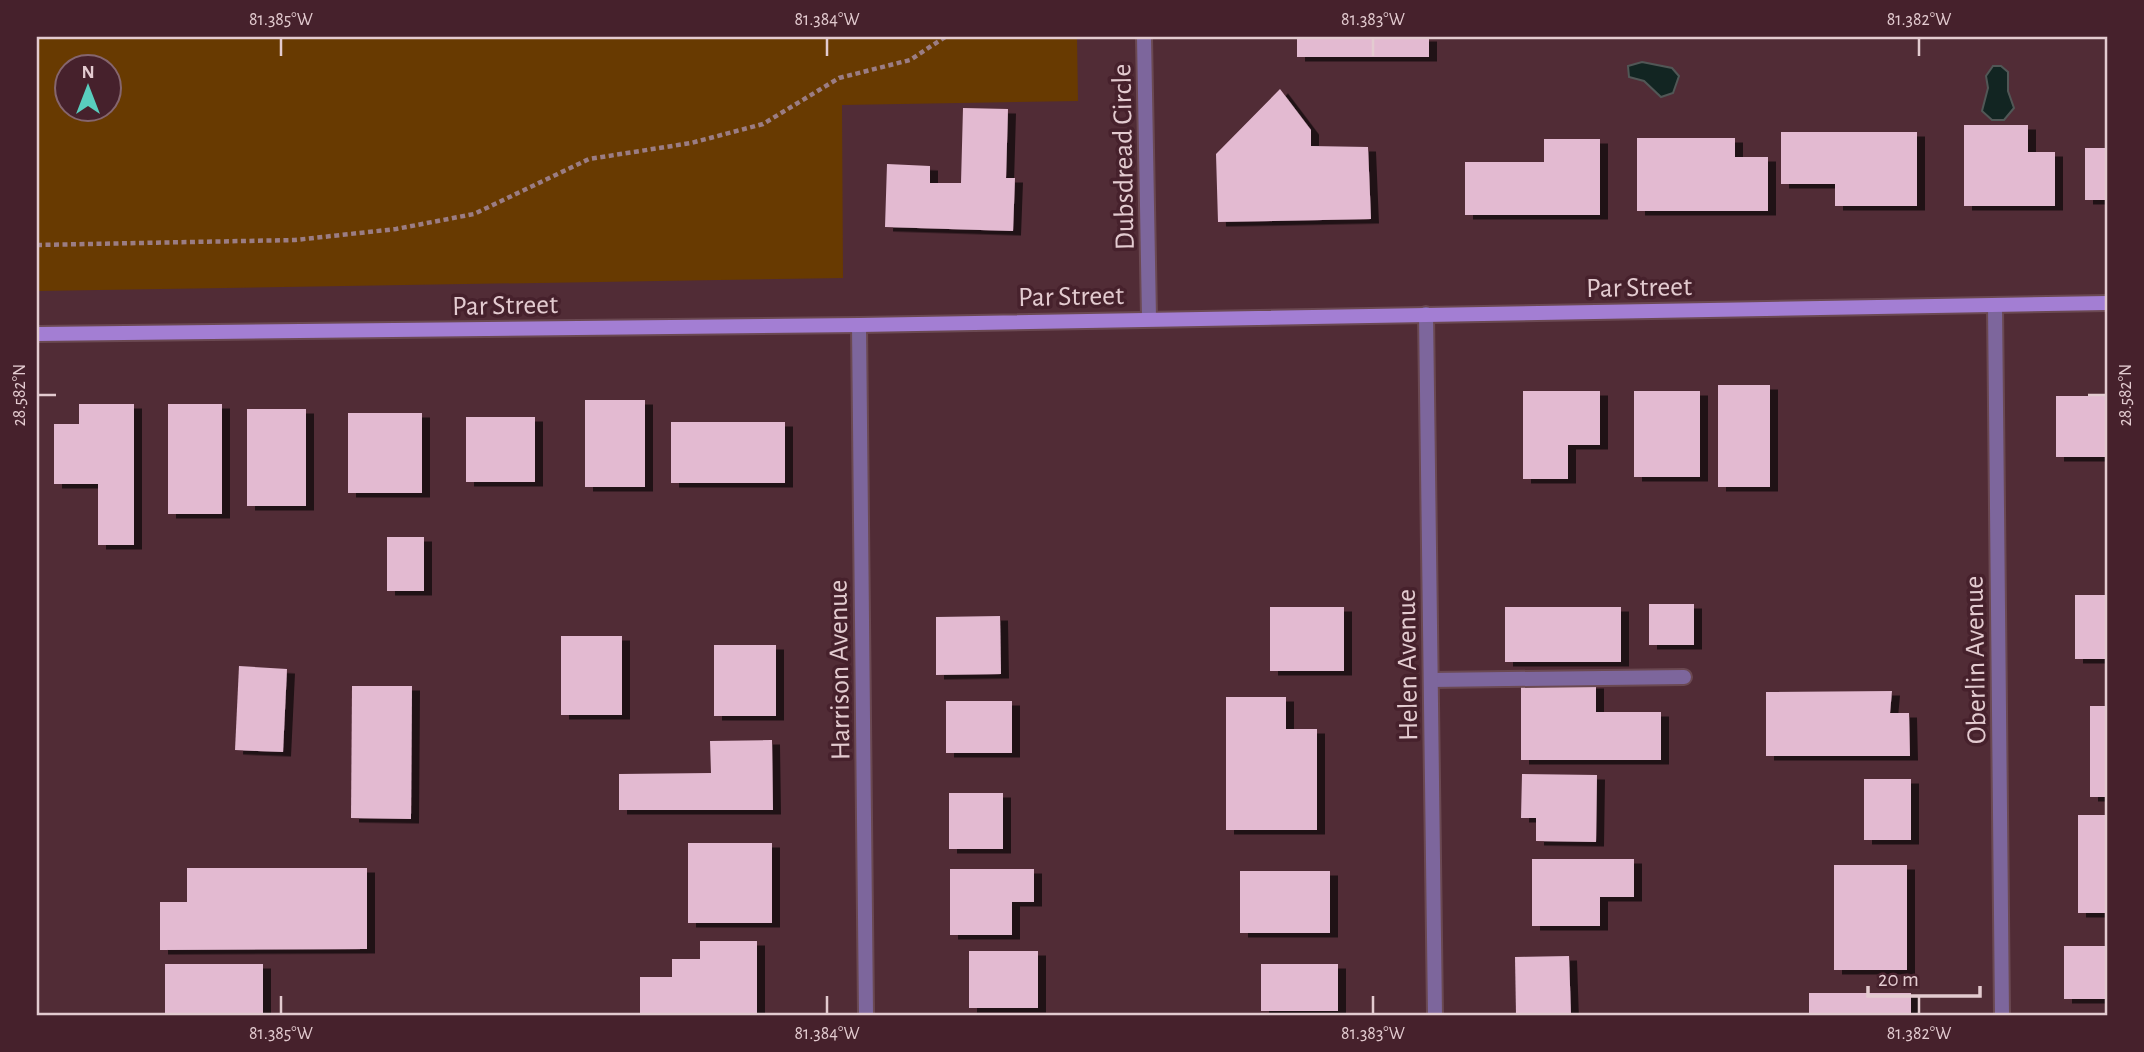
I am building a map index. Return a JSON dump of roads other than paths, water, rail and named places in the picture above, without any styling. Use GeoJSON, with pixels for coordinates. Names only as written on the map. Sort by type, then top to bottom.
{"type":"FeatureCollection","features":[{"type":"Feature","properties":{"kind":"street","name":"Dubsdread Circle"},"geometry":{"type":"LineString","coordinates":[[1144,37],[1149,318]]}},
{"type":"Feature","properties":{"kind":"street","name":"Par Street"},"geometry":{"type":"LineString","coordinates":[[37,334],[859,325],[2107,303]]}},
{"type":"Feature","properties":{"kind":"street","name":"Oberlin Avenue"},"geometry":{"type":"LineString","coordinates":[[1995,305],[2002,1015]]}},
{"type":"Feature","properties":{"kind":"street","name":"Helen Avenue"},"geometry":{"type":"LineString","coordinates":[[1426,314],[1435,1015]]}},
{"type":"Feature","properties":{"kind":"street","name":"Harrison Avenue"},"geometry":{"type":"LineString","coordinates":[[859,325],[866,1015]]}},
{"type":"Feature","properties":{"kind":"street"},"geometry":{"type":"LineString","coordinates":[[1431,680],[1684,677]]}}]}
